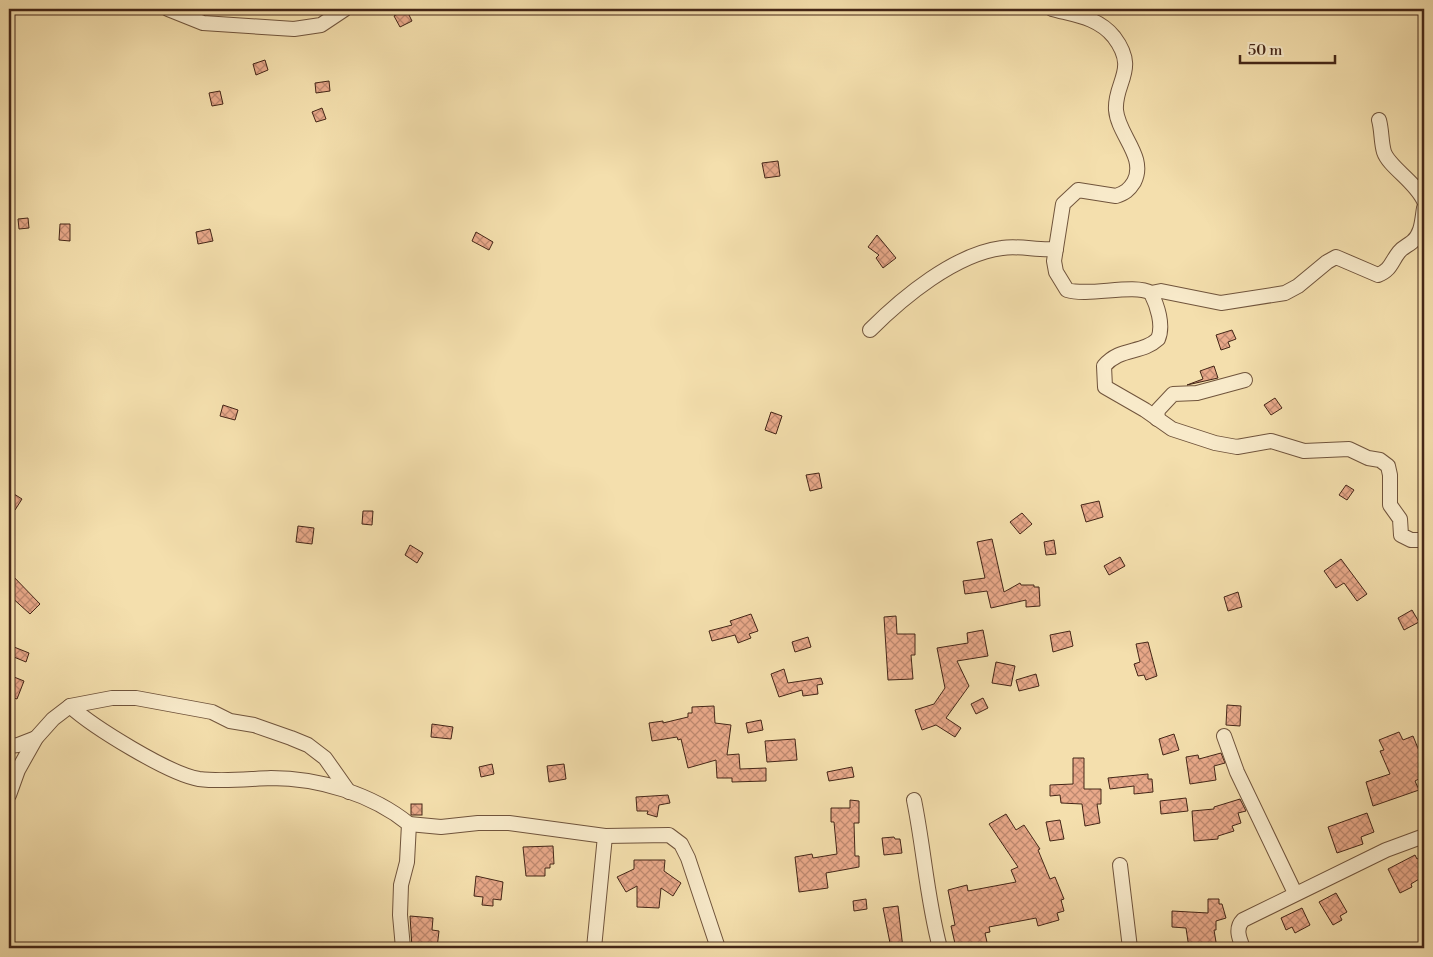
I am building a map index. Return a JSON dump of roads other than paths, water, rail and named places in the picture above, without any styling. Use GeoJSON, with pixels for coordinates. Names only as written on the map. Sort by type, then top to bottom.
{"type":"FeatureCollection","features":[{"type":"Feature","properties":{"kind":"street"},"geometry":{"type":"LineString","coordinates":[[168,9],[203,23],[294,29],[321,25],[344,9]]}},
{"type":"Feature","properties":{"kind":"street"},"geometry":{"type":"LineString","coordinates":[[1052,9],[1075,11],[1099,25],[1113,36],[1124,54],[1124,73],[1116,104],[1117,119],[1138,165],[1135,180],[1124,194],[1116,196],[1078,190],[1061,209],[1054,261],[1056,272],[1068,290],[1087,292],[1140,290],[1151,293],[1161,291],[1221,303],[1285,293],[1298,286],[1336,257],[1378,275],[1394,264],[1397,254],[1417,237],[1424,208]]}},
{"type":"Feature","properties":{"kind":"street"},"geometry":{"type":"LineString","coordinates":[[1379,120],[1384,134],[1384,152],[1394,166],[1419,189],[1424,202]]}},
{"type":"Feature","properties":{"kind":"street"},"geometry":{"type":"LineString","coordinates":[[870,330],[895,305],[931,278],[966,258],[1001,248],[1041,251],[1056,249]]}},
{"type":"Feature","properties":{"kind":"street"},"geometry":{"type":"LineString","coordinates":[[1151,293],[1159,320],[1158,339],[1150,345],[1112,357],[1104,366],[1103,381],[1108,391],[1172,429],[1215,443],[1237,447],[1271,441],[1304,451],[1327,448],[1353,450],[1368,458],[1380,460],[1388,466],[1390,475],[1390,505],[1400,519],[1400,535],[1411,540],[1424,540]]}},
{"type":"Feature","properties":{"kind":"street"},"geometry":{"type":"LineString","coordinates":[[1157,419],[1158,410],[1173,394],[1197,393],[1245,380]]}},
{"type":"Feature","properties":{"kind":"street"},"geometry":{"type":"LineString","coordinates":[[9,795],[18,770],[36,738],[53,718],[70,706],[112,698],[136,698],[212,712],[230,721],[254,725],[308,745],[325,758],[349,792]]}},
{"type":"Feature","properties":{"kind":"street"},"geometry":{"type":"LineString","coordinates":[[70,706],[83,718],[180,774],[221,781],[272,778],[307,780],[349,792],[390,809],[409,824],[441,828],[478,823],[509,823],[605,836],[669,835],[681,844],[688,858],[718,948]]}},
{"type":"Feature","properties":{"kind":"street"},"geometry":{"type":"LineString","coordinates":[[1224,736],[1237,772],[1296,893]]}},
{"type":"Feature","properties":{"kind":"street"},"geometry":{"type":"LineString","coordinates":[[9,746],[18,745],[36,738]]}},
{"type":"Feature","properties":{"kind":"street"},"geometry":{"type":"LineString","coordinates":[[914,800],[924,848],[928,892],[940,948]]}},
{"type":"Feature","properties":{"kind":"street"},"geometry":{"type":"LineString","coordinates":[[403,948],[400,885],[407,862],[409,824]]}},
{"type":"Feature","properties":{"kind":"street"},"geometry":{"type":"LineString","coordinates":[[594,948],[605,836]]}},
{"type":"Feature","properties":{"kind":"street"},"geometry":{"type":"LineString","coordinates":[[1243,948],[1238,924],[1248,917],[1386,850],[1424,836]]}},
{"type":"Feature","properties":{"kind":"street"},"geometry":{"type":"LineString","coordinates":[[1120,865],[1130,948]]}}]}
